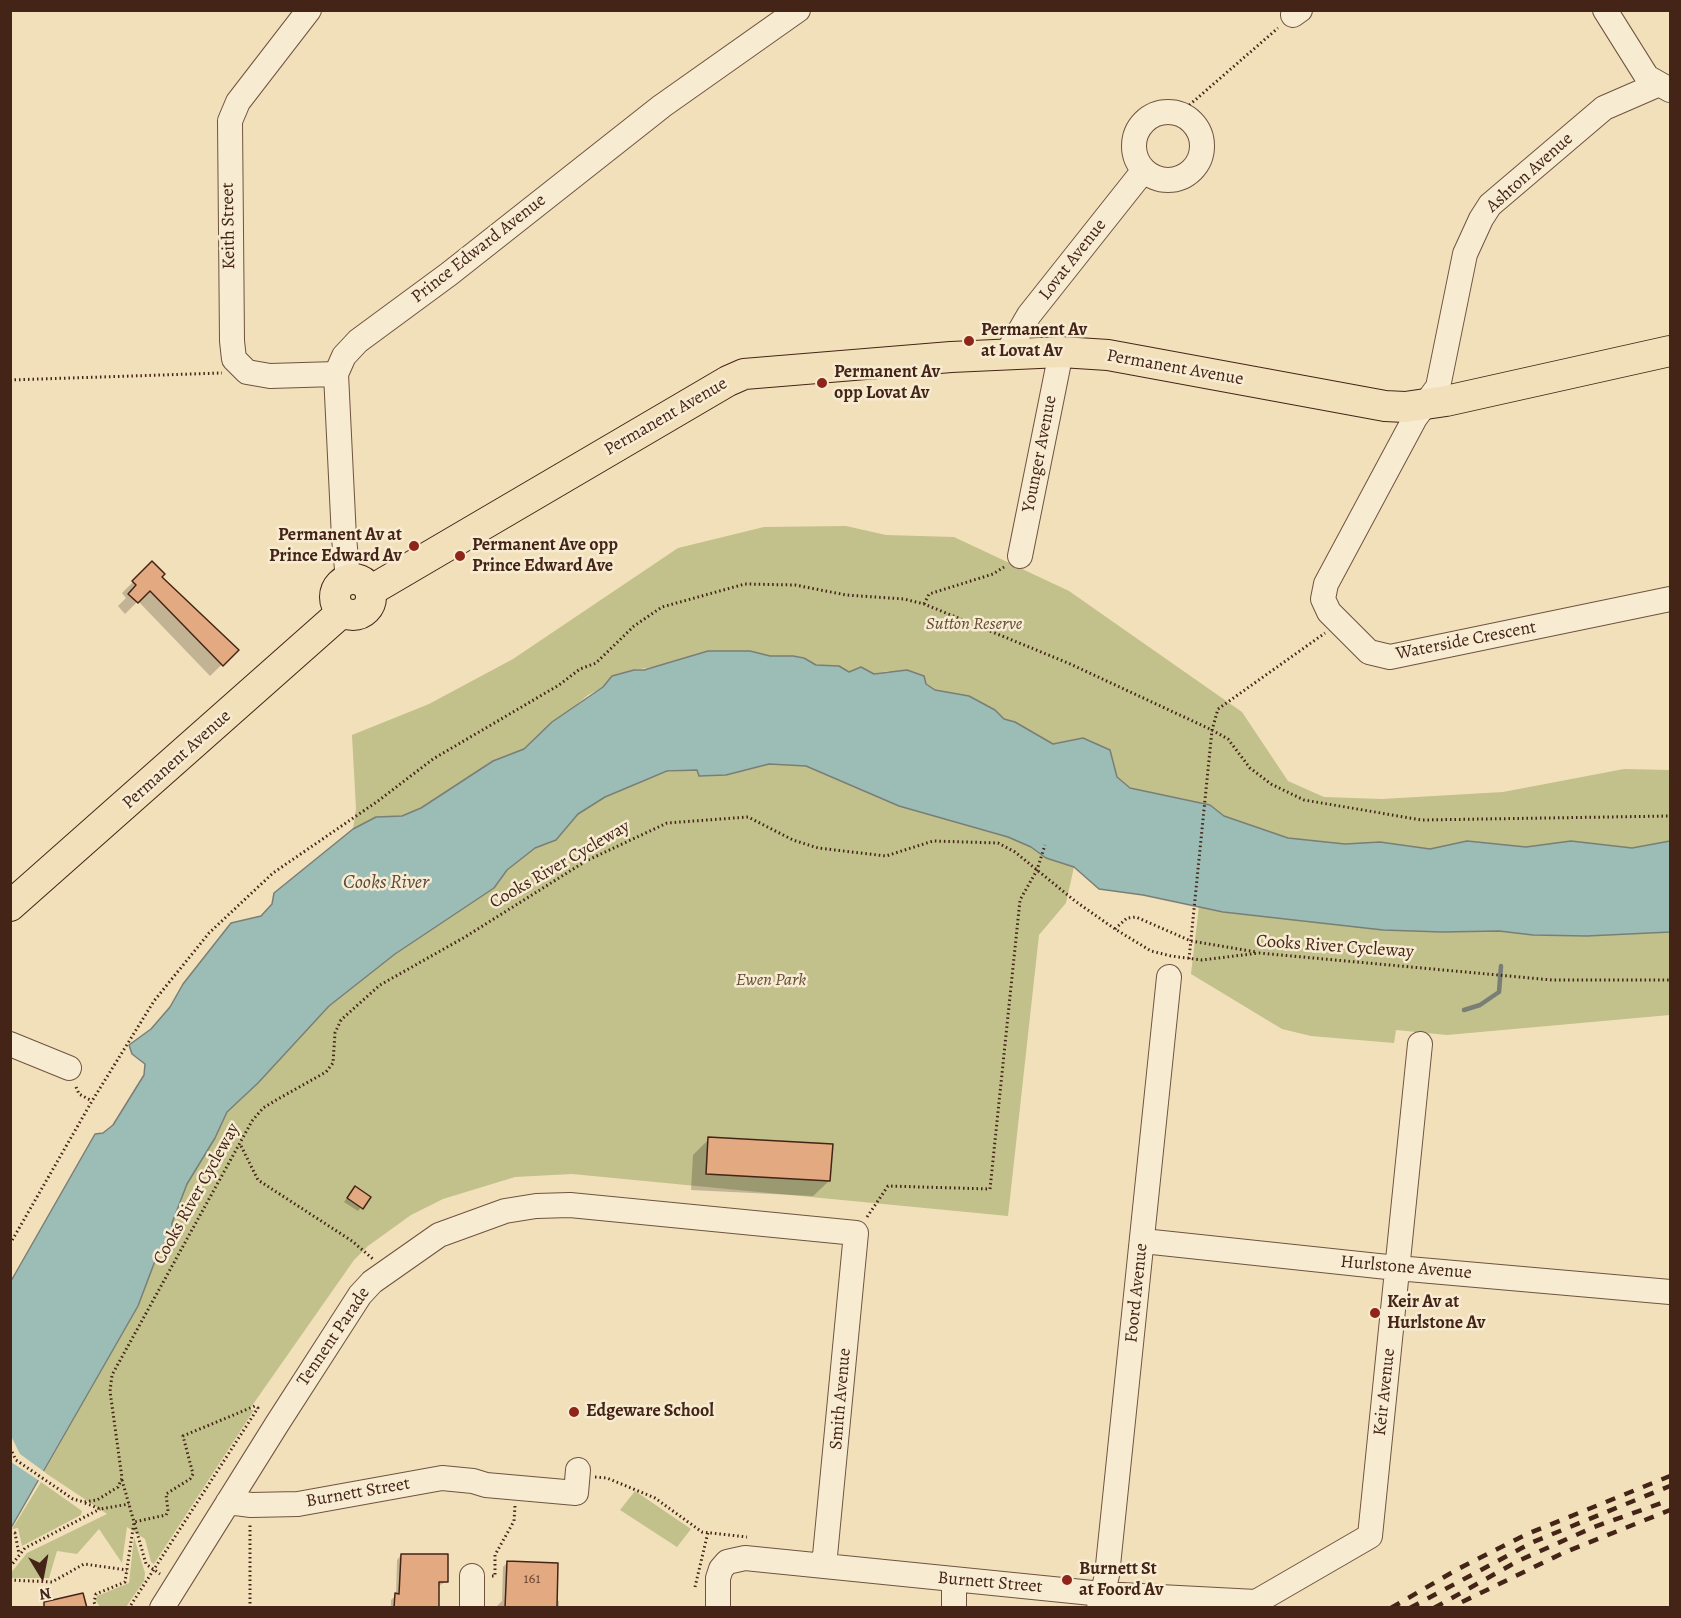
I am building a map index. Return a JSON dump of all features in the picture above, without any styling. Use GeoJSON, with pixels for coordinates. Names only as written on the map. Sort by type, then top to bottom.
{"type":"FeatureCollection","features":[{"type":"Feature","properties":{"kind":"main road","name":"Permanent Avenue"},"geometry":{"type":"LineString","coordinates":[[10,906],[342,612],[352,615],[362,613],[371,601],[359,585],[744,374],[1007,353],[1061,352],[1143,361],[1385,406],[1424,406],[1671,351]]}},
{"type":"Feature","properties":{"kind":"street","name":"Keith Street"},"geometry":{"type":"LineString","coordinates":[[247,372],[234,359],[232,341],[230,121],[238,102],[309,10]]}},
{"type":"Feature","properties":{"kind":"street","name":"Prince Edward Avenue"},"geometry":{"type":"LineString","coordinates":[[336,374],[344,356],[358,341],[449,274],[662,106],[798,10]]}},
{"type":"Feature","properties":{"kind":"street"},"geometry":{"type":"LineString","coordinates":[[1605,10],[1647,77],[1664,87]]}},
{"type":"Feature","properties":{"kind":"street","name":"Ashton Avenue"},"geometry":{"type":"LineString","coordinates":[[1424,406],[1438,387],[1465,254],[1473,232],[1491,205],[1604,108],[1664,87]]}},
{"type":"Feature","properties":{"kind":"street"},"geometry":{"type":"LineString","coordinates":[[1156,114],[1179,114],[1190,120],[1202,140],[1197,164],[1178,178],[1166,180],[1144,170],[1134,150],[1139,128],[1156,114]]}},
{"type":"Feature","properties":{"kind":"street","name":"Lovat Avenue"},"geometry":{"type":"LineString","coordinates":[[1007,353],[1029,315],[1144,170]]}},
{"type":"Feature","properties":{"kind":"street","name":"Younger Avenue"},"geometry":{"type":"LineString","coordinates":[[1020,556],[1061,352]]}},
{"type":"Feature","properties":{"kind":"street"},"geometry":{"type":"LineString","coordinates":[[247,372],[270,376],[336,374],[344,538],[359,585]]}},
{"type":"Feature","properties":{"kind":"street","name":"Waterside Crescent"},"geometry":{"type":"LineString","coordinates":[[1424,406],[1326,584],[1323,599],[1329,612],[1368,652],[1390,657],[1671,599]]}},
{"type":"Feature","properties":{"kind":"street","name":"Foord Avenue"},"geometry":{"type":"LineString","coordinates":[[1100,1601],[1107,1575],[1169,977]]}},
{"type":"Feature","properties":{"kind":"street"},"geometry":{"type":"LineString","coordinates":[[10,1044],[69,1068]]}},
{"type":"Feature","properties":{"kind":"street","name":"Keir Avenue"},"geometry":{"type":"LineString","coordinates":[[1256,1602],[1370,1536],[1420,1044]]}},
{"type":"Feature","properties":{"kind":"street","name":"Tennent Parade"},"geometry":{"type":"LineString","coordinates":[[162,1608],[360,1295],[387,1271],[428,1241],[447,1231],[505,1211],[536,1206],[581,1206],[856,1233]]}},
{"type":"Feature","properties":{"kind":"street","name":"Smith Avenue"},"geometry":{"type":"LineString","coordinates":[[824,1566],[856,1233]]}},
{"type":"Feature","properties":{"kind":"street","name":"Hurlstone Avenue"},"geometry":{"type":"LineString","coordinates":[[1143,1241],[1397,1268],[1671,1292]]}},
{"type":"Feature","properties":{"kind":"street","name":"Burnett Street"},"geometry":{"type":"LineString","coordinates":[[228,1502],[251,1505],[298,1504],[442,1478],[486,1485],[576,1493],[578,1473]]}},
{"type":"Feature","properties":{"kind":"street","name":"Burnett Street"},"geometry":{"type":"LineString","coordinates":[[718,1608],[718,1578],[727,1562],[745,1558],[954,1580],[1100,1601],[1256,1602]]}},
{"type":"Feature","properties":{"kind":"street"},"geometry":{"type":"LineString","coordinates":[[472,1576],[472,1608]]}},
{"type":"Feature","properties":{"kind":"street"},"geometry":{"type":"LineString","coordinates":[[954,1580],[954,1608]]}},
{"type":"Feature","properties":{"kind":"path"},"geometry":{"type":"LineString","coordinates":[[1179,114],[1297,13]]}},
{"type":"Feature","properties":{"kind":"path"},"geometry":{"type":"LineString","coordinates":[[10,380],[247,372]]}},
{"type":"Feature","properties":{"kind":"path"},"geometry":{"type":"LineString","coordinates":[[924,604],[929,594],[993,574],[1020,556]]}},
{"type":"Feature","properties":{"kind":"path"},"geometry":{"type":"LineString","coordinates":[[10,1244],[92,1101],[154,1001],[209,933],[273,873],[378,801],[434,759],[559,685],[580,669],[596,663],[634,626],[662,607],[745,584],[795,585],[846,596],[882,597],[924,604],[1068,663],[1212,730],[1228,739],[1250,768],[1271,784],[1304,800],[1422,820],[1671,816]]}},
{"type":"Feature","properties":{"kind":"path"},"geometry":{"type":"LineString","coordinates":[[1189,959],[1212,730],[1218,709],[1320,638],[1337,621]]}},
{"type":"Feature","properties":{"kind":"path","name":"Cooks River Cycleway"},"geometry":{"type":"LineString","coordinates":[[154,1570],[146,1564],[122,1478],[110,1391],[112,1375],[241,1146],[245,1132],[263,1108],[326,1072],[333,1063],[335,1033],[341,1020],[380,985],[465,937],[586,861],[667,823],[748,817],[793,840],[818,848],[886,856],[933,841],[998,843],[1015,852],[1075,902],[1151,951],[1189,959],[1202,960],[1259,953],[1552,980],[1671,980]]}},
{"type":"Feature","properties":{"kind":"path"},"geometry":{"type":"LineString","coordinates":[[856,1233],[888,1186],[990,1189],[1020,900],[1037,870],[1045,845]]}},
{"type":"Feature","properties":{"kind":"path"},"geometry":{"type":"LineString","coordinates":[[1115,929],[1128,918],[1136,917],[1191,941],[1259,953]]}},
{"type":"Feature","properties":{"kind":"path"},"geometry":{"type":"LineString","coordinates":[[241,1146],[258,1180],[352,1241],[387,1271]]}},
{"type":"Feature","properties":{"kind":"path"},"geometry":{"type":"LineString","coordinates":[[96,1608],[94,1602],[96,1594],[125,1582],[134,1522],[166,1515],[168,1511],[165,1494],[190,1479],[193,1474],[183,1436],[255,1406],[258,1408],[129,1608]]}},
{"type":"Feature","properties":{"kind":"path"},"geometry":{"type":"LineString","coordinates":[[10,1448],[16,1460],[58,1487],[72,1499],[100,1509]]}},
{"type":"Feature","properties":{"kind":"path"},"geometry":{"type":"LineString","coordinates":[[578,1473],[607,1478],[655,1498],[702,1532],[750,1537]]}},
{"type":"Feature","properties":{"kind":"path"},"geometry":{"type":"LineString","coordinates":[[84,1502],[107,1496],[118,1487],[122,1478]]}},
{"type":"Feature","properties":{"kind":"path"},"geometry":{"type":"LineString","coordinates":[[495,1555],[514,1521],[517,1488]]}},
{"type":"Feature","properties":{"kind":"path"},"geometry":{"type":"LineString","coordinates":[[10,1567],[25,1548],[100,1509],[129,1504]]}},
{"type":"Feature","properties":{"kind":"path"},"geometry":{"type":"LineString","coordinates":[[250,1525],[250,1608]]}},
{"type":"Feature","properties":{"kind":"path"},"geometry":{"type":"LineString","coordinates":[[695,1587],[708,1532]]}},
{"type":"Feature","properties":{"kind":"path"},"geometry":{"type":"LineString","coordinates":[[10,1534],[15,1533],[19,1554]]}},
{"type":"Feature","properties":{"kind":"path"},"geometry":{"type":"LineString","coordinates":[[10,1580],[52,1582],[84,1564],[127,1570]]}},
{"type":"Feature","properties":{"kind":"path"},"geometry":{"type":"LineString","coordinates":[[154,1570],[176,1586]]}},
{"type":"Feature","properties":{"kind":"green space","name":"Sutton Reserve"},"geometry":{"type":"Polygon","coordinates":[[[846,526],[886,535],[954,537],[1069,591],[1242,712],[1288,781],[1324,797],[1382,799],[1503,792],[1624,769],[1670,770],[1670,841],[1632,848],[1571,841],[1526,847],[1467,841],[1430,849],[1380,842],[1345,844],[1288,838],[1224,816],[1210,805],[1130,788],[1117,777],[1111,759],[1066,742],[1053,744],[1015,722],[1004,719],[995,710],[969,696],[945,694],[888,671],[874,674],[861,667],[850,672],[839,666],[816,665],[804,657],[770,656],[751,651],[634,670],[612,676],[603,687],[588,695],[524,749],[493,761],[421,808],[402,816],[376,817],[353,829],[356,809],[352,735],[429,704],[513,659],[678,548],[764,527],[846,526]]]}},
{"type":"Feature","properties":{"kind":"green space","name":"Ewen Park"},"geometry":{"type":"Polygon","coordinates":[[[769,764],[806,766],[899,806],[1008,837],[1031,847],[1046,858],[1074,867],[1066,903],[1039,935],[1008,1216],[572,1174],[515,1177],[443,1199],[411,1215],[368,1246],[354,1260],[249,1410],[254,1410],[154,1564],[151,1562],[145,1539],[127,1527],[122,1563],[99,1529],[77,1554],[57,1551],[49,1578],[11,1578],[10,1574],[27,1553],[107,1514],[44,1472],[138,1306],[155,1261],[163,1245],[172,1235],[172,1223],[187,1184],[215,1138],[227,1112],[258,1083],[329,1006],[395,954],[494,888],[507,870],[535,848],[556,840],[578,814],[605,797],[667,772],[697,770],[699,776],[726,775],[769,764]]]}},
{"type":"Feature","properties":{"kind":"green space"},"geometry":{"type":"Polygon","coordinates":[[[1199,906],[1223,912],[1383,930],[1499,931],[1533,935],[1587,936],[1670,932],[1670,1015],[1447,1035],[1396,1030],[1394,1043],[1311,1036],[1282,1029],[1191,974],[1199,906]]]}},
{"type":"Feature","properties":{"kind":"green space"},"geometry":{"type":"Polygon","coordinates":[[[41,1482],[82,1511],[81,1515],[22,1546],[18,1528],[12,1529],[41,1482]]]}},
{"type":"Feature","properties":{"kind":"green space"},"geometry":{"type":"Polygon","coordinates":[[[635,1491],[691,1529],[677,1547],[620,1510],[635,1491]]]}},
{"type":"Feature","properties":{"kind":"green space"},"geometry":{"type":"Polygon","coordinates":[[[134,1537],[145,1573],[144,1581],[126,1607],[100,1607],[96,1601],[97,1596],[129,1583],[134,1537]]]}},
{"type":"Feature","properties":{"kind":"water","name":"Cooks River"},"geometry":{"type":"Polygon","coordinates":[[[708,651],[750,651],[770,656],[793,656],[804,658],[816,665],[839,666],[849,672],[861,667],[874,674],[907,670],[924,676],[926,684],[935,690],[969,696],[995,710],[1004,719],[1015,722],[1053,744],[1083,738],[1110,750],[1117,777],[1130,788],[1210,805],[1224,816],[1288,838],[1345,844],[1380,842],[1430,849],[1467,841],[1526,847],[1571,841],[1632,848],[1670,841],[1670,932],[1587,936],[1533,935],[1499,931],[1383,930],[1223,912],[1143,895],[1099,889],[1074,867],[1046,858],[1031,847],[1008,837],[899,806],[806,766],[769,764],[726,775],[699,776],[697,770],[667,771],[605,797],[578,814],[556,840],[535,848],[507,870],[494,888],[395,954],[329,1006],[258,1083],[227,1112],[215,1138],[187,1184],[172,1223],[172,1235],[163,1245],[155,1261],[138,1306],[11,1528],[11,1281],[95,1134],[103,1133],[113,1125],[144,1075],[145,1064],[132,1054],[129,1045],[151,1029],[170,1007],[183,984],[231,923],[261,916],[272,904],[274,893],[353,829],[376,817],[402,816],[421,808],[493,761],[524,749],[552,722],[603,687],[612,676],[634,670],[644,670],[708,651]]]}},
{"type":"Feature","properties":{"kind":"pier"},"geometry":{"type":"Polygon","coordinates":[[[11,1436],[20,1454],[46,1473],[41,1482],[11,1462],[11,1436]]]}},
{"type":"Feature","properties":{"kind":"building"},"geometry":{"type":"Polygon","coordinates":[[[152,561],[165,574],[162,577],[239,650],[223,666],[150,591],[138,603],[128,594],[136,585],[132,581],[152,561]]]}},
{"type":"Feature","properties":{"kind":"building"},"geometry":{"type":"Polygon","coordinates":[[[708,1137],[833,1144],[830,1181],[706,1174],[708,1137]]]}},
{"type":"Feature","properties":{"kind":"building"},"geometry":{"type":"Polygon","coordinates":[[[355,1186],[371,1197],[363,1209],[347,1198],[355,1186]]]}},
{"type":"Feature","properties":{"kind":"building"},"geometry":{"type":"Polygon","coordinates":[[[401,1554],[448,1554],[448,1582],[439,1582],[439,1608],[394,1608],[395,1593],[399,1594],[401,1554]]]}},
{"type":"Feature","properties":{"kind":"building"},"geometry":{"type":"Polygon","coordinates":[[[507,1561],[558,1563],[557,1608],[505,1608],[507,1561]]]}},
{"type":"Feature","properties":{"kind":"building"},"geometry":{"type":"Polygon","coordinates":[[[83,1593],[87,1608],[44,1608],[44,1602],[83,1593]]]}},
{"type":"Feature","properties":{"kind":"waterway"},"geometry":{"type":"LineString","coordinates":[[1464,1010],[1480,1005],[1499,992],[1501,966]]}},
{"type":"Feature","properties":{"kind":"railway"},"geometry":{"type":"LineString","coordinates":[[1391,1608],[1458,1569],[1527,1534],[1670,1476]]}},
{"type":"Feature","properties":{"kind":"railway"},"geometry":{"type":"LineString","coordinates":[[1410,1608],[1533,1542],[1670,1486]]}},
{"type":"Feature","properties":{"kind":"railway"},"geometry":{"type":"LineString","coordinates":[[1434,1608],[1518,1561],[1594,1527],[1670,1500]]}},
{"type":"Feature","properties":{"kind":"railway"},"geometry":{"type":"LineString","coordinates":[[1462,1602],[1563,1553],[1670,1510]]}},
{"type":"Feature","properties":{"kind":"place","name":"Permanent Av at Lovat Av"},"geometry":{"type":"Point","coordinates":[969,341]}},
{"type":"Feature","properties":{"kind":"place","name":"Permanent Av opp Lovat Av"},"geometry":{"type":"Point","coordinates":[822,383]}},
{"type":"Feature","properties":{"kind":"place","name":"Permanent Av at Prince Edward Av"},"geometry":{"type":"Point","coordinates":[414,546]}},
{"type":"Feature","properties":{"kind":"place","name":"Permanent Ave opp Prince Edward Ave"},"geometry":{"type":"Point","coordinates":[460,556]}},
{"type":"Feature","properties":{"kind":"place","name":"Keir Av at Hurlstone Av"},"geometry":{"type":"Point","coordinates":[1375,1313]}},
{"type":"Feature","properties":{"kind":"place","name":"Edgeware School"},"geometry":{"type":"Point","coordinates":[574,1412]}},
{"type":"Feature","properties":{"kind":"place","name":"Burnett St at Foord Av"},"geometry":{"type":"Point","coordinates":[1067,1580]}}]}
